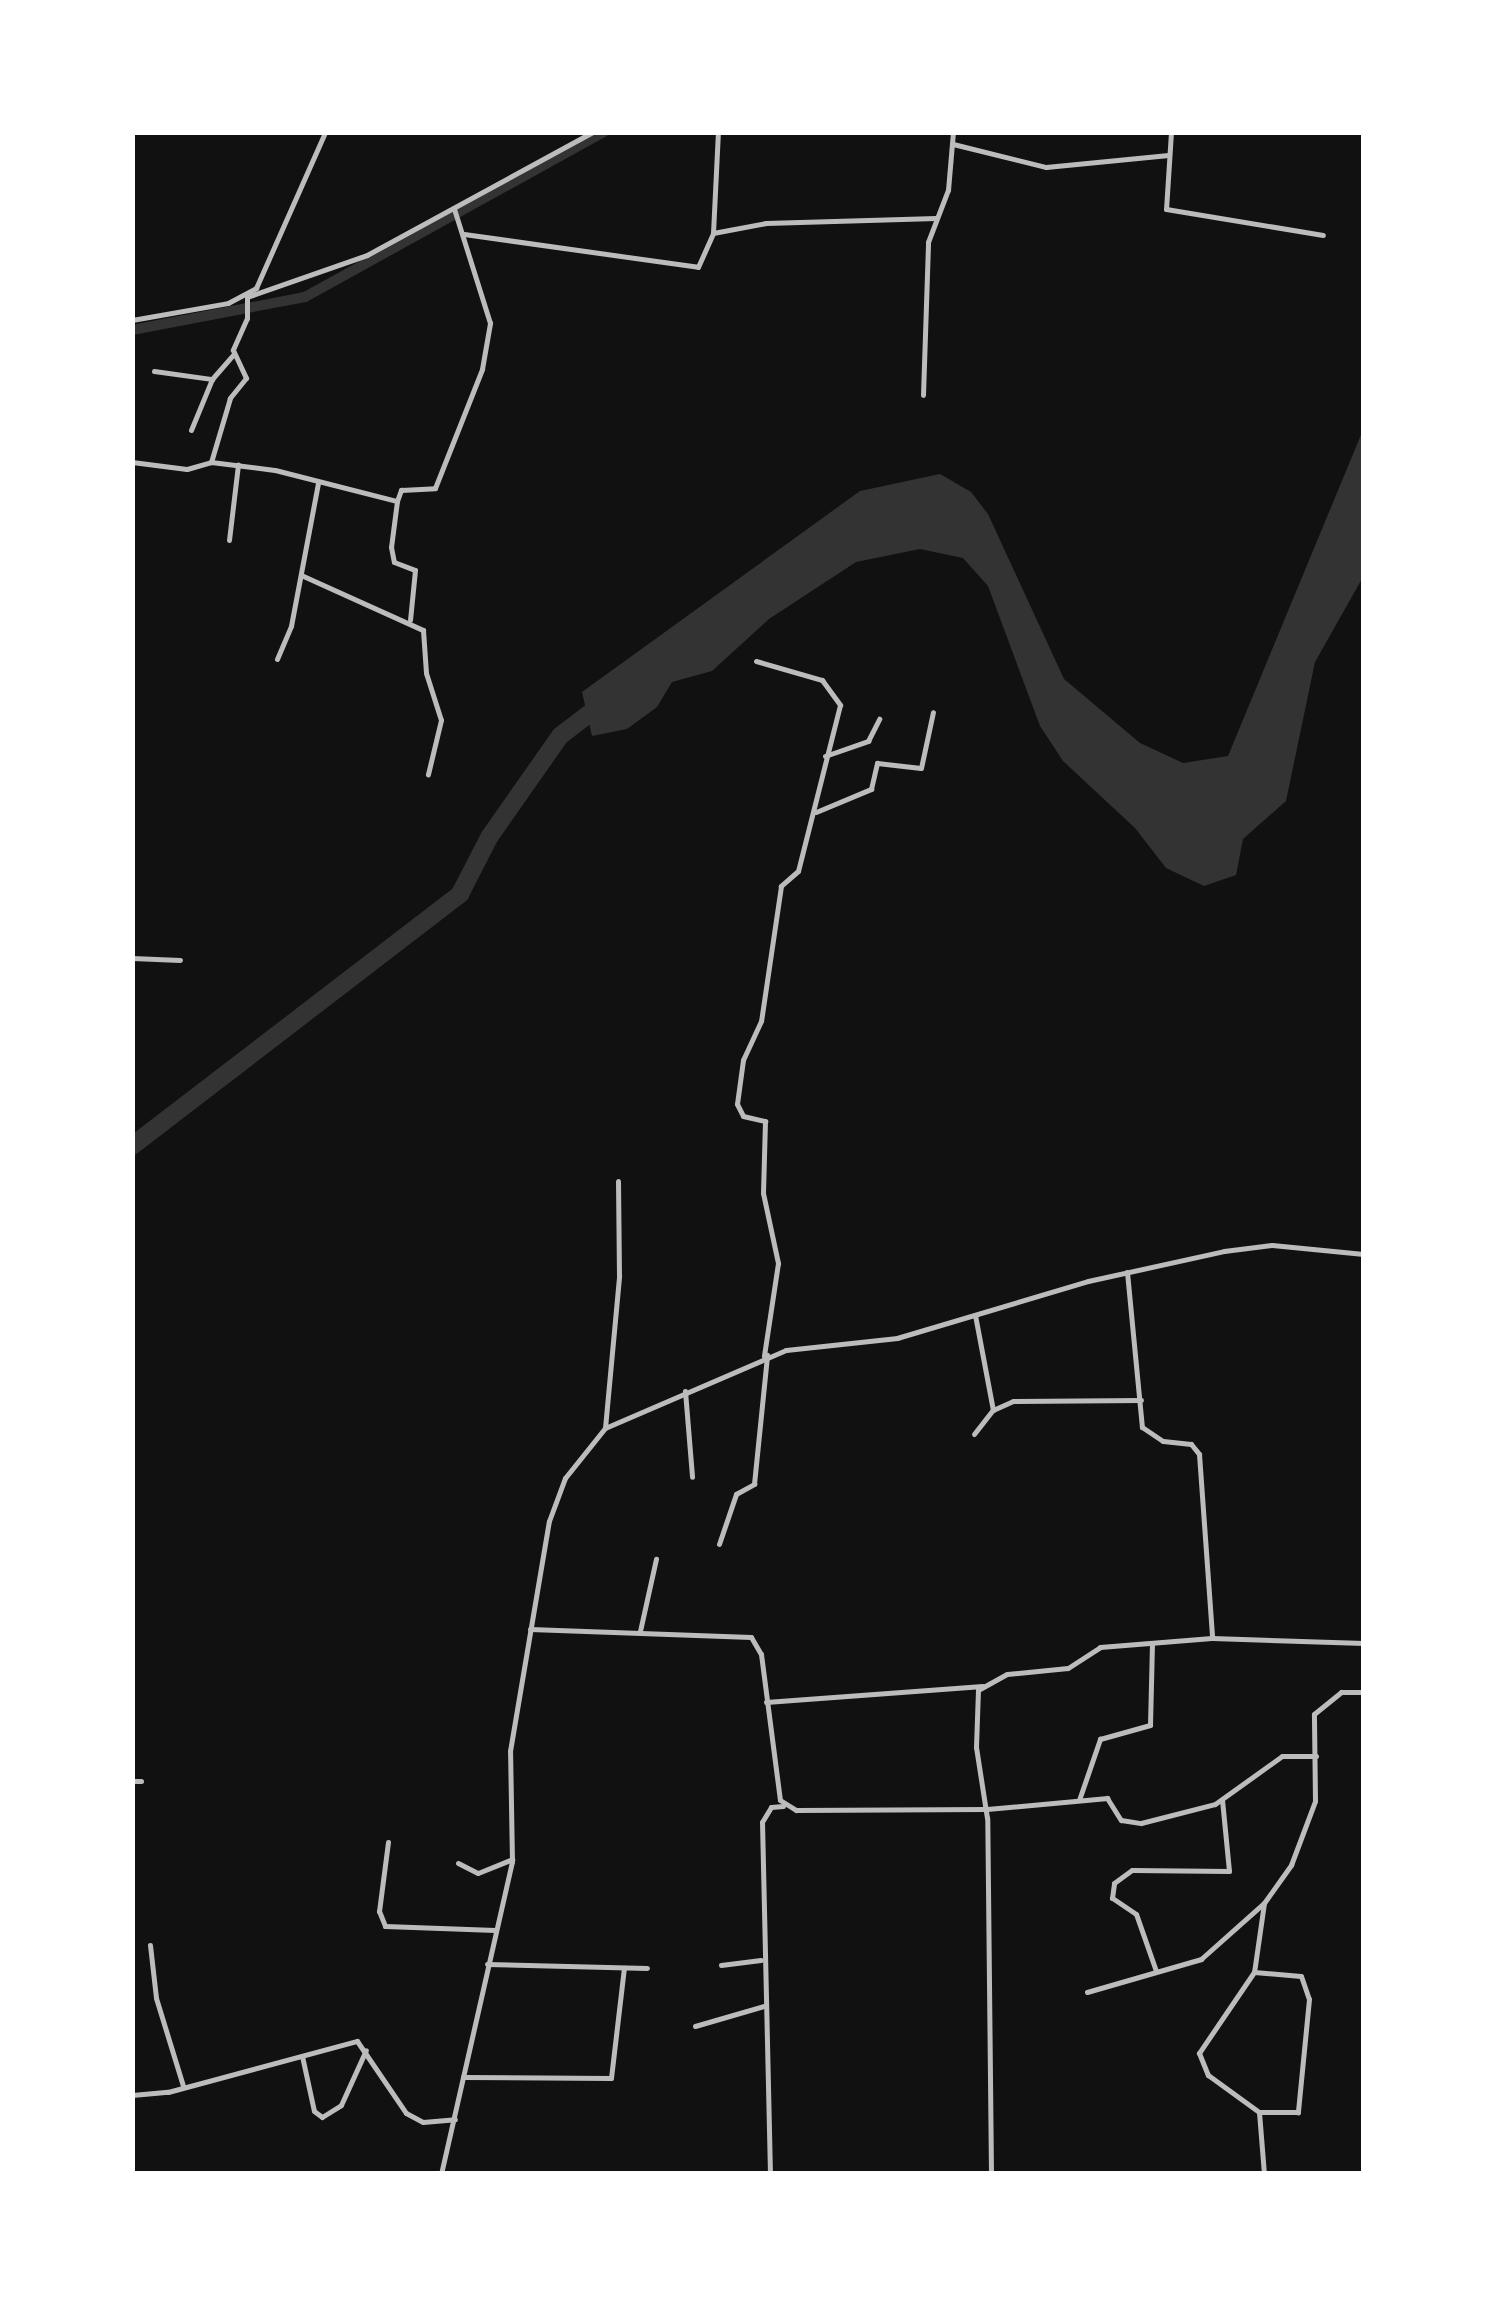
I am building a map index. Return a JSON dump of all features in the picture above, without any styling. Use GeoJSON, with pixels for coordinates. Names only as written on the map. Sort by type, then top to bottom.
{"type":"FeatureCollection","features":[{"type":"Feature","properties":{"kind":"street"},"geometry":{"type":"LineString","coordinates":[[191,430],[212,379],[233,355],[248,313],[246,299],[262,279],[325,132]]}},
{"type":"Feature","properties":{"kind":"street"},"geometry":{"type":"LineString","coordinates":[[132,320],[246,299],[344,266],[455,211],[593,132]]}},
{"type":"Feature","properties":{"kind":"street"},"geometry":{"type":"LineString","coordinates":[[463,230],[682,268],[698,267],[712,233],[718,132]]}},
{"type":"Feature","properties":{"kind":"street"},"geometry":{"type":"LineString","coordinates":[[923,395],[926,276],[936,218],[948,190],[953,132]]}},
{"type":"Feature","properties":{"kind":"street"},"geometry":{"type":"LineString","coordinates":[[1171,132],[1166,209],[1323,236]]}},
{"type":"Feature","properties":{"kind":"street"},"geometry":{"type":"LineString","coordinates":[[953,144],[1046,166],[1168,155]]}},
{"type":"Feature","properties":{"kind":"street"},"geometry":{"type":"LineString","coordinates":[[410,620],[417,589],[414,570],[394,562],[396,501],[401,490],[438,484],[482,368],[489,310],[455,211]]}},
{"type":"Feature","properties":{"kind":"street"},"geometry":{"type":"LineString","coordinates":[[712,233],[766,222],[936,218]]}},
{"type":"Feature","properties":{"kind":"street"},"geometry":{"type":"LineString","coordinates":[[210,462],[230,398],[246,378],[233,355]]}},
{"type":"Feature","properties":{"kind":"street"},"geometry":{"type":"LineString","coordinates":[[154,370],[212,379]]}},
{"type":"Feature","properties":{"kind":"street"},"geometry":{"type":"LineString","coordinates":[[132,462],[187,469],[210,462],[238,465],[396,501]]}},
{"type":"Feature","properties":{"kind":"street"},"geometry":{"type":"LineString","coordinates":[[229,540],[238,465]]}},
{"type":"Feature","properties":{"kind":"street"},"geometry":{"type":"LineString","coordinates":[[277,659],[291,626],[318,483]]}},
{"type":"Feature","properties":{"kind":"street"},"geometry":{"type":"LineString","coordinates":[[301,575],[410,620],[424,634],[426,673],[441,720],[428,774]]}},
{"type":"Feature","properties":{"kind":"street"},"geometry":{"type":"LineString","coordinates":[[719,1544],[737,1492],[754,1484],[778,1264],[763,1193],[765,1121],[743,1116],[736,1104],[744,1060],[761,1021],[759,1002],[781,886],[798,871],[800,845],[816,812],[825,756],[840,704],[822,680],[756,662]]}},
{"type":"Feature","properties":{"kind":"street"},"geometry":{"type":"LineString","coordinates":[[816,812],[871,789],[876,763],[921,768],[933,712]]}},
{"type":"Feature","properties":{"kind":"street"},"geometry":{"type":"LineString","coordinates":[[825,756],[868,741],[880,719]]}},
{"type":"Feature","properties":{"kind":"street"},"geometry":{"type":"LineString","coordinates":[[132,958],[180,960]]}},
{"type":"Feature","properties":{"kind":"street"},"geometry":{"type":"LineString","coordinates":[[441,2174],[512,1859],[510,1751],[536,1630],[556,1500],[605,1428],[619,1276],[618,1181]]}},
{"type":"Feature","properties":{"kind":"street"},"geometry":{"type":"LineString","coordinates":[[605,1428],[767,1359],[888,1340],[1262,1245],[1364,1254]]}},
{"type":"Feature","properties":{"kind":"street"},"geometry":{"type":"LineString","coordinates":[[1128,1277],[1148,1435],[1192,1444],[1198,1454],[1212,1638]]}},
{"type":"Feature","properties":{"kind":"street"},"geometry":{"type":"LineString","coordinates":[[976,1319],[994,1410]]}},
{"type":"Feature","properties":{"kind":"street"},"geometry":{"type":"LineString","coordinates":[[687,1395],[692,1476]]}},
{"type":"Feature","properties":{"kind":"street"},"geometry":{"type":"LineString","coordinates":[[974,1434],[994,1410],[1021,1400],[1141,1400]]}},
{"type":"Feature","properties":{"kind":"street"},"geometry":{"type":"LineString","coordinates":[[640,1631],[656,1559]]}},
{"type":"Feature","properties":{"kind":"street"},"geometry":{"type":"LineString","coordinates":[[536,1630],[751,1638],[761,1654],[783,1806]]}},
{"type":"Feature","properties":{"kind":"street"},"geometry":{"type":"LineString","coordinates":[[765,1702],[982,1686],[1007,1674],[1061,1670],[1100,1646],[1212,1638],[1364,1643]]}},
{"type":"Feature","properties":{"kind":"street"},"geometry":{"type":"LineString","coordinates":[[1079,1800],[1100,1738],[1150,1725],[1152,1644]]}},
{"type":"Feature","properties":{"kind":"street"},"geometry":{"type":"LineString","coordinates":[[982,1686],[975,1734],[987,1808],[991,2174]]}},
{"type":"Feature","properties":{"kind":"street"},"geometry":{"type":"LineString","coordinates":[[1087,1992],[1216,1952],[1264,1903],[1288,1872],[1315,1801],[1318,1709],[1341,1692],[1364,1692]]}},
{"type":"Feature","properties":{"kind":"street"},"geometry":{"type":"LineString","coordinates":[[770,2174],[762,1960],[762,1822],[771,1807],[987,1808],[1112,1799],[1122,1820],[1134,1824],[1190,1814],[1222,1800],[1274,1759],[1316,1756]]}},
{"type":"Feature","properties":{"kind":"street"},"geometry":{"type":"LineString","coordinates":[[132,1780],[141,1781]]}},
{"type":"Feature","properties":{"kind":"street"},"geometry":{"type":"LineString","coordinates":[[1156,1972],[1136,1914],[1112,1898],[1114,1883],[1132,1870],[1229,1870],[1222,1800]]}},
{"type":"Feature","properties":{"kind":"street"},"geometry":{"type":"LineString","coordinates":[[388,1842],[380,1912],[385,1926],[496,1930]]}},
{"type":"Feature","properties":{"kind":"street"},"geometry":{"type":"LineString","coordinates":[[458,1863],[478,1872],[512,1859]]}},
{"type":"Feature","properties":{"kind":"street"},"geometry":{"type":"LineString","coordinates":[[1254,1972],[1301,1976],[1309,2010],[1298,2112],[1259,2112],[1208,2075],[1199,2053],[1254,1972],[1264,1903]]}},
{"type":"Feature","properties":{"kind":"street"},"geometry":{"type":"LineString","coordinates":[[150,1946],[156,1998],[177,2081],[185,2087]]}},
{"type":"Feature","properties":{"kind":"street"},"geometry":{"type":"LineString","coordinates":[[721,1965],[762,1960]]}},
{"type":"Feature","properties":{"kind":"street"},"geometry":{"type":"LineString","coordinates":[[490,1965],[648,1968]]}},
{"type":"Feature","properties":{"kind":"street"},"geometry":{"type":"LineString","coordinates":[[463,2077],[611,2078],[624,1968]]}},
{"type":"Feature","properties":{"kind":"street"},"geometry":{"type":"LineString","coordinates":[[695,2026],[738,2008],[764,2006]]}},
{"type":"Feature","properties":{"kind":"street"},"geometry":{"type":"LineString","coordinates":[[132,2094],[185,2087],[352,2041],[366,2049],[406,2113],[424,2122],[456,2118]]}},
{"type":"Feature","properties":{"kind":"street"},"geometry":{"type":"LineString","coordinates":[[302,2056],[314,2114],[322,2117],[341,2106],[366,2049]]}},
{"type":"Feature","properties":{"kind":"street"},"geometry":{"type":"LineString","coordinates":[[1259,2112],[1264,2174]]}},
{"type":"Feature","properties":{"kind":"shaded area"},"geometry":{"type":"Polygon","coordinates":[[[1363,430],[1363,577],[1315,662],[1286,801],[1243,839],[1236,875],[1204,886],[1166,868],[1135,828],[1063,761],[1040,726],[988,586],[963,558],[920,549],[856,562],[769,619],[712,671],[672,682],[657,707],[627,729],[592,736],[582,692],[860,491],[940,474],[971,492],[988,514],[1064,679],[1140,743],[1183,763],[1228,756],[1363,430]]]}},
{"type":"Feature","properties":{"kind":"waterway"},"geometry":{"type":"LineString","coordinates":[[132,330],[305,297],[604,132]]}},
{"type":"Feature","properties":{"kind":"waterway"},"geometry":{"type":"LineString","coordinates":[[132,1146],[460,894],[490,836],[560,736],[603,703]]}}]}
